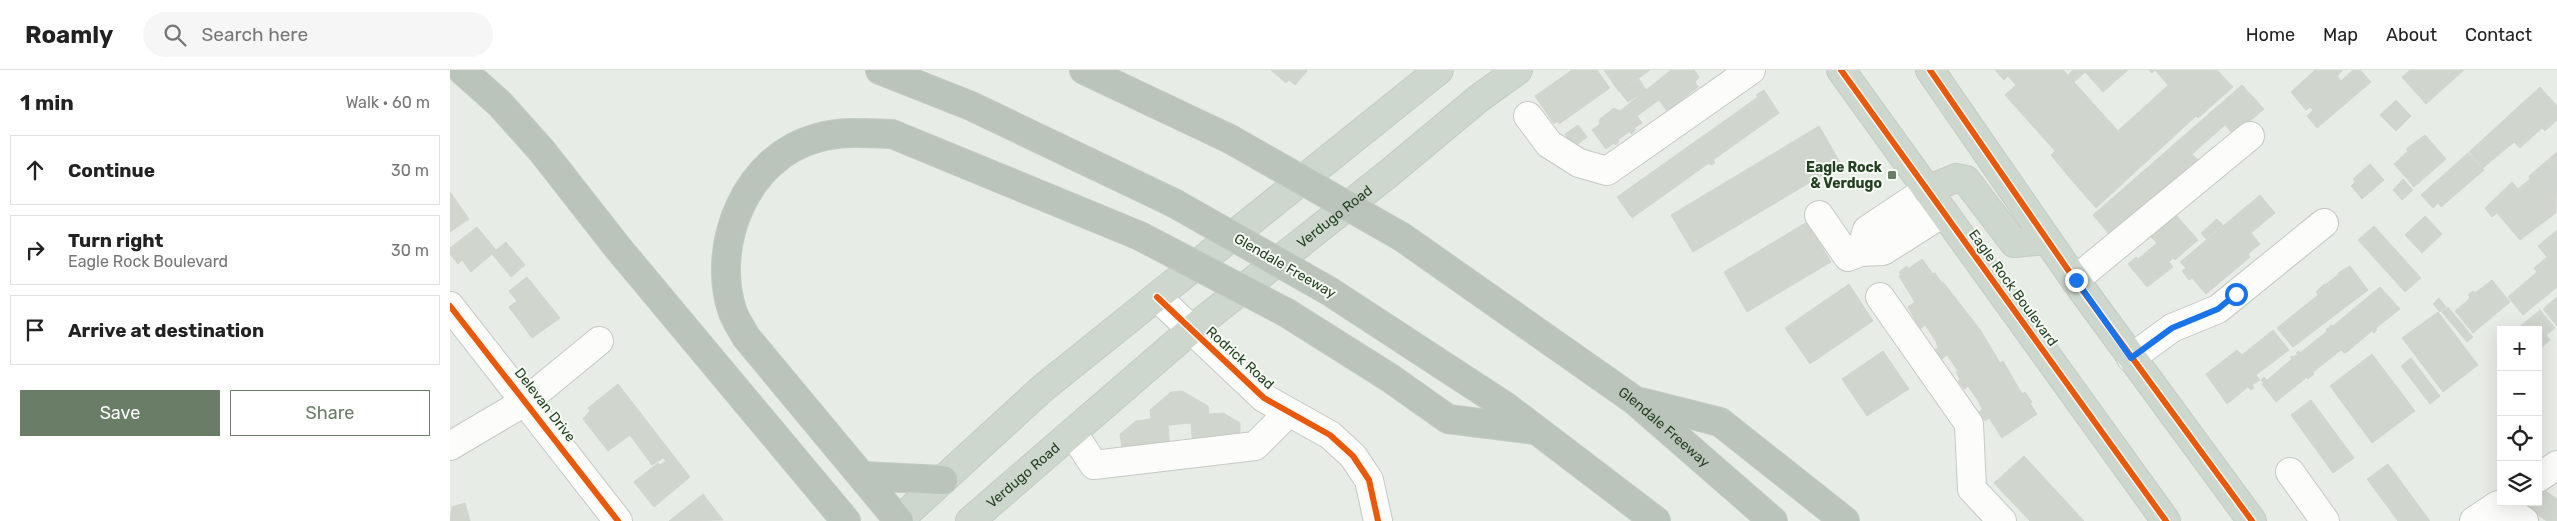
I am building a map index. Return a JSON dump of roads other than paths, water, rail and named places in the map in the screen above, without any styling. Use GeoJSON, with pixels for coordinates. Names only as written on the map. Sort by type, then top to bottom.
{"type":"FeatureCollection","features":[{"type":"Feature","properties":{"kind":"highway"},"geometry":{"type":"LineString","coordinates":[[462,70],[500,104],[542,151],[618,248],[846,521]]}},
{"type":"Feature","properties":{"kind":"highway","name":"Glendale Freeway"},"geometry":{"type":"LineString","coordinates":[[880,70],[971,106],[1174,203],[1329,291],[1505,406],[1656,521]]}},
{"type":"Feature","properties":{"kind":"highway","name":"Glendale Freeway"},"geometry":{"type":"LineString","coordinates":[[1084,70],[1230,139],[1402,237],[1634,400],[1773,521]]}},
{"type":"Feature","properties":{"kind":"highway"},"geometry":{"type":"LineString","coordinates":[[898,521],[863,476],[746,338],[732,310],[726,268],[731,231],[742,198],[763,171],[789,149],[816,138],[853,132],[892,134],[1140,236],[1287,313],[1390,378],[1448,419],[1538,430]]}},
{"type":"Feature","properties":{"kind":"highway"},"geometry":{"type":"LineString","coordinates":[[1634,400],[1720,422],[1845,521]]}},
{"type":"Feature","properties":{"kind":"highway"},"geometry":{"type":"LineString","coordinates":[[863,476],[943,480]]}},
{"type":"Feature","properties":{"kind":"main road"},"geometry":{"type":"LineString","coordinates":[[898,521],[1043,388],[1374,120],[1439,70]]}},
{"type":"Feature","properties":{"kind":"main road","name":"Verdugo Road"},"geometry":{"type":"LineString","coordinates":[[970,521],[1191,330],[1388,174],[1478,99],[1518,70]]}},
{"type":"Feature","properties":{"kind":"main road","name":"Eagle Rock Boulevard"},"geometry":{"type":"LineString","coordinates":[[1841,70],[2166,521]]}},
{"type":"Feature","properties":{"kind":"main road"},"geometry":{"type":"LineString","coordinates":[[1930,70],[2131,358],[2252,521]]}},
{"type":"Feature","properties":{"kind":"main road"},"geometry":{"type":"LineString","coordinates":[[1927,190],[1956,178],[1966,180],[2014,243],[2047,240]]}},
{"type":"Feature","properties":{"kind":"street"},"geometry":{"type":"LineString","coordinates":[[1528,116],[1548,144],[1579,163],[1607,171],[1751,70]]}},
{"type":"Feature","properties":{"kind":"street"},"geometry":{"type":"LineString","coordinates":[[2076,280],[2250,136]]}},
{"type":"Feature","properties":{"kind":"street"},"geometry":{"type":"LineString","coordinates":[[1860,252],[1867,230],[1927,190]]}},
{"type":"Feature","properties":{"kind":"street"},"geometry":{"type":"LineString","coordinates":[[1819,215],[1848,257],[1860,252],[1884,251],[1943,213]]}},
{"type":"Feature","properties":{"kind":"street"},"geometry":{"type":"LineString","coordinates":[[2131,358],[2172,328],[2218,309],[2324,223]]}},
{"type":"Feature","properties":{"kind":"street","name":"Rodrick Road"},"geometry":{"type":"LineString","coordinates":[[1157,296],[1264,398],[1330,435],[1353,456],[1368,480],[1378,521]]}},
{"type":"Feature","properties":{"kind":"street"},"geometry":{"type":"LineString","coordinates":[[1880,296],[1969,424],[1972,489],[2002,521]]}},
{"type":"Feature","properties":{"kind":"street","name":"Delevan Drive"},"geometry":{"type":"LineString","coordinates":[[450,306],[618,521]]}},
{"type":"Feature","properties":{"kind":"street"},"geometry":{"type":"LineString","coordinates":[[450,446],[526,401],[599,341]]}},
{"type":"Feature","properties":{"kind":"street"},"geometry":{"type":"LineString","coordinates":[[1073,433],[1094,465],[1255,446],[1289,412]]}},
{"type":"Feature","properties":{"kind":"street"},"geometry":{"type":"LineString","coordinates":[[2542,475],[2557,464]]}},
{"type":"Feature","properties":{"kind":"street"},"geometry":{"type":"LineString","coordinates":[[2290,472],[2325,521]]}},
{"type":"Feature","properties":{"kind":"street"},"geometry":{"type":"LineString","coordinates":[[2542,481],[2557,490]]}},
{"type":"Feature","properties":{"kind":"street"},"geometry":{"type":"LineString","coordinates":[[2474,521],[2497,506]]}},
{"type":"Feature","properties":{"kind":"street"},"geometry":{"type":"LineString","coordinates":[[2503,506],[2524,521]]}},
{"type":"Feature","properties":{"kind":"place","name":"Eagle Rock & Verdugo"},"geometry":{"type":"Point","coordinates":[1892,175]}}]}
